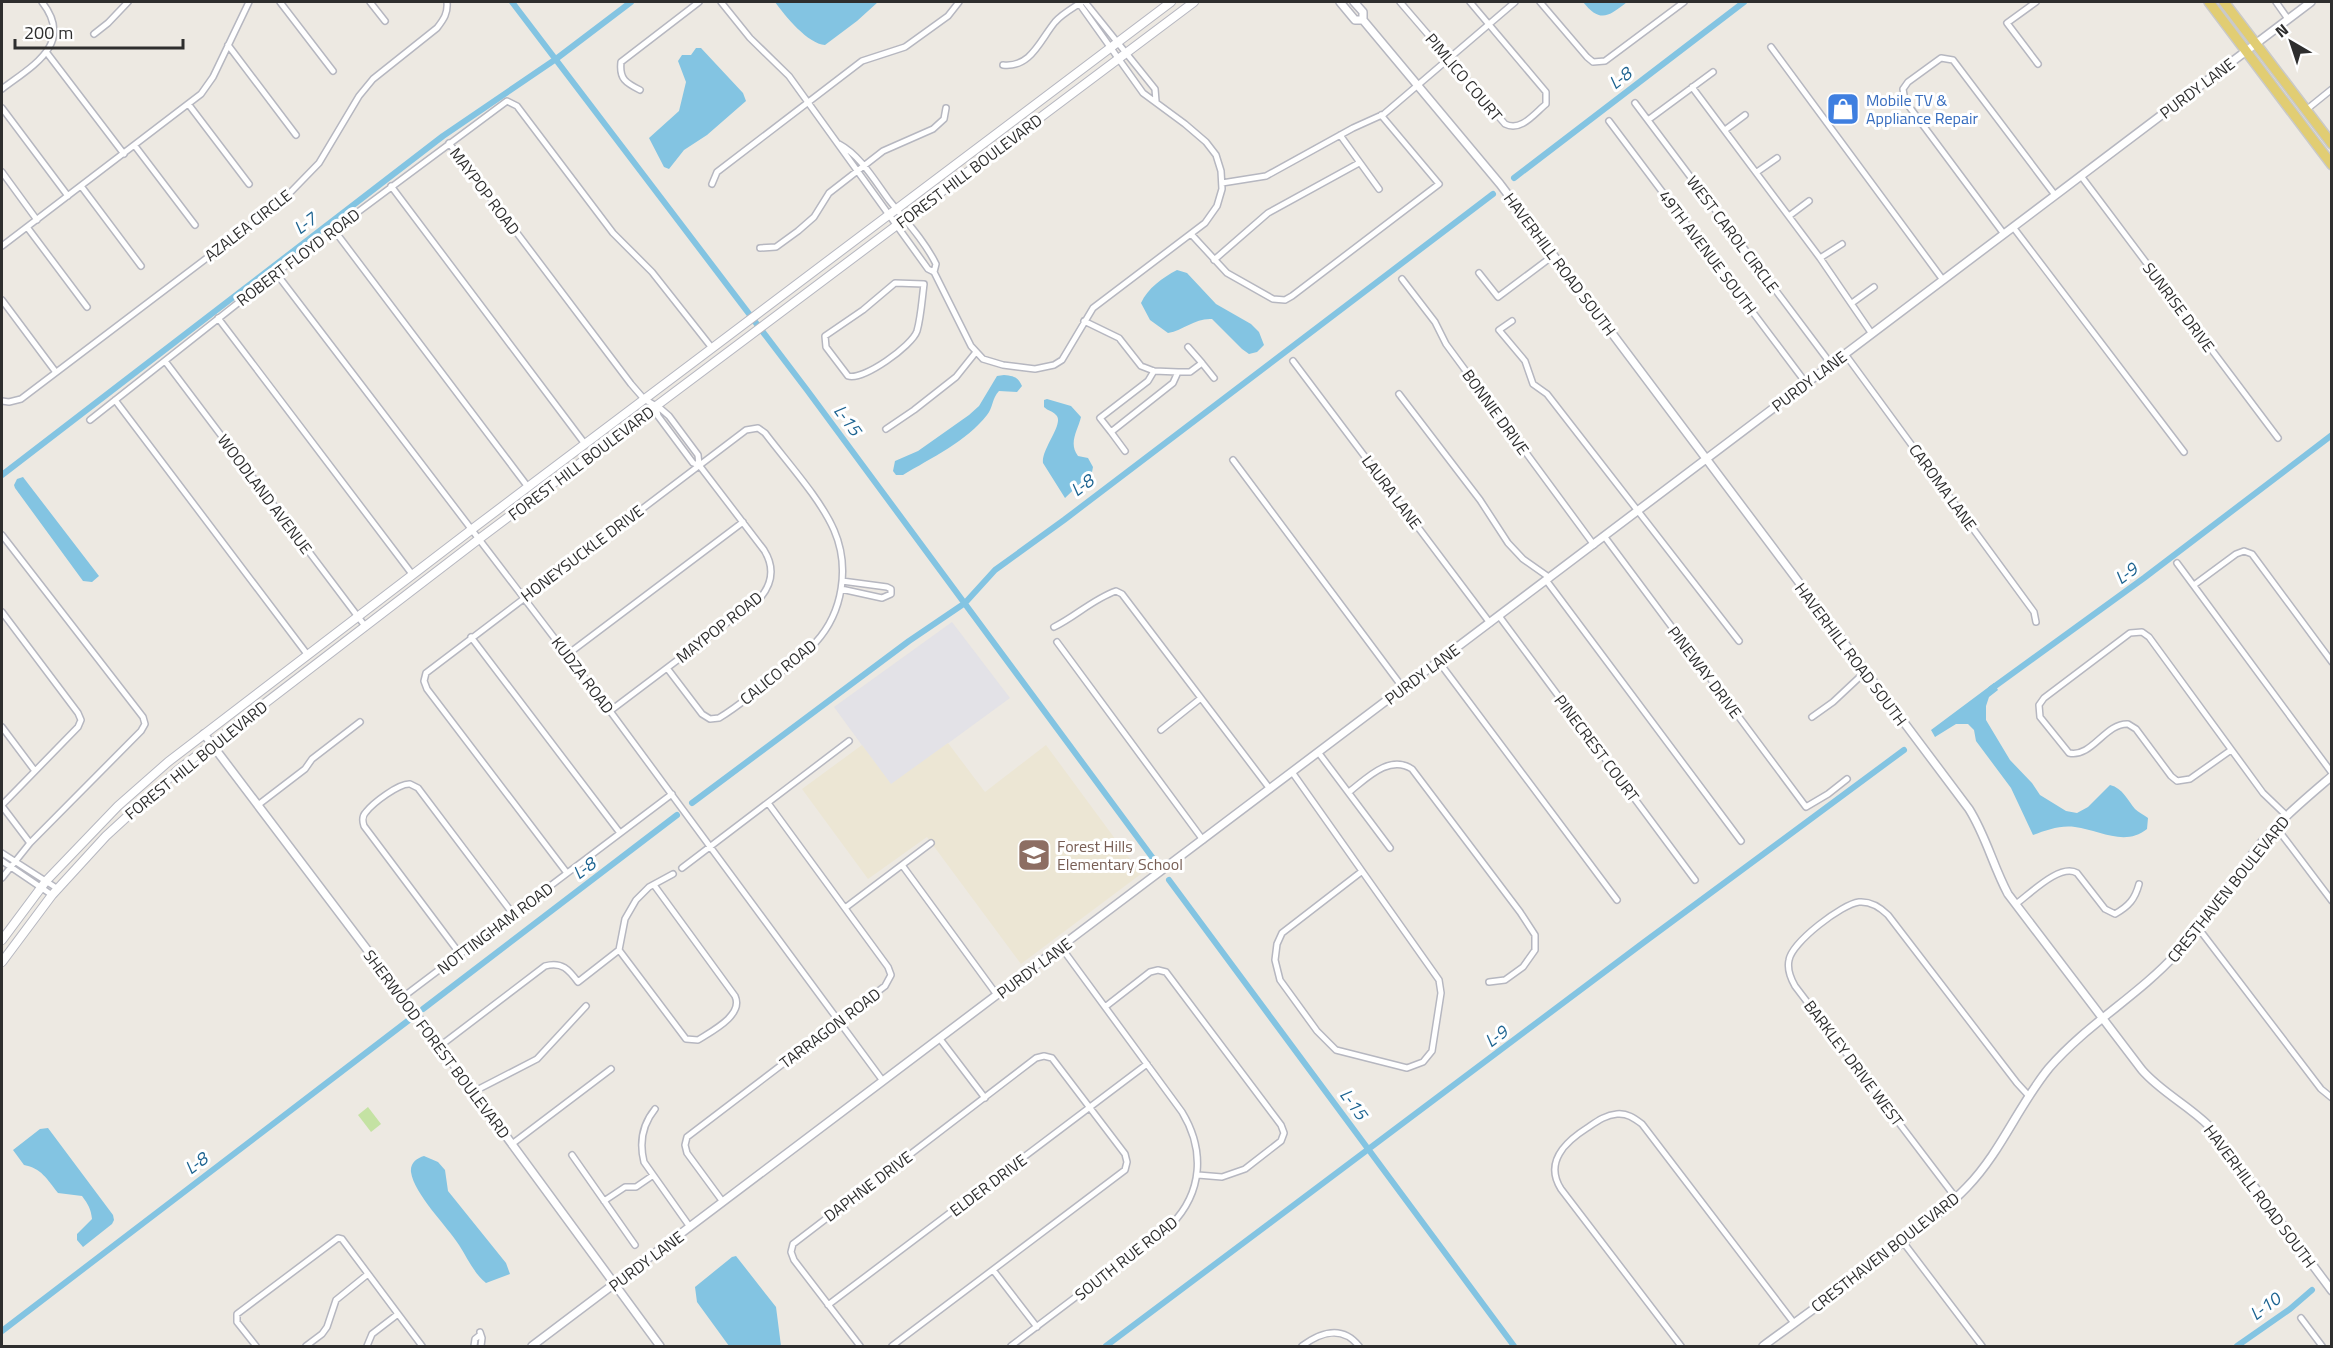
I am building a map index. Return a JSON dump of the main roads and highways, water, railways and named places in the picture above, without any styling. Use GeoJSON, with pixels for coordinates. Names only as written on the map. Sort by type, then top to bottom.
{"type":"FeatureCollection","features":[{"type":"Feature","properties":{"kind":"main road","name":"FOREST HILL BOULEVARD"},"geometry":{"type":"LineString","coordinates":[[2,940],[43,884],[118,806],[168,762],[412,574],[1171,2]]}},
{"type":"Feature","properties":{"kind":"main road","name":"FOREST HILL BOULEVARD"},"geometry":{"type":"LineString","coordinates":[[2,962],[55,892],[128,814],[211,744],[479,539],[1194,2]]}},
{"type":"Feature","properties":{"kind":"main road"},"geometry":{"type":"LineString","coordinates":[[2209,2],[2331,165]]}},
{"type":"Feature","properties":{"kind":"main road"},"geometry":{"type":"LineString","coordinates":[[2224,2],[2331,144]]}},
{"type":"Feature","properties":{"kind":"main road"},"geometry":{"type":"LineString","coordinates":[[2313,140],[2331,156]]}},
{"type":"Feature","properties":{"kind":"water"},"geometry":{"type":"Polygon","coordinates":[[[775,2],[878,2],[825,45],[804,35],[775,2]]]}},
{"type":"Feature","properties":{"kind":"water"},"geometry":{"type":"Polygon","coordinates":[[[1583,2],[1627,2],[1604,16],[1594,13],[1583,2]]]}},
{"type":"Feature","properties":{"kind":"water"},"geometry":{"type":"Polygon","coordinates":[[[696,48],[701,48],[743,93],[746,101],[707,135],[684,150],[669,169],[664,167],[649,138],[679,111],[686,82],[678,61],[682,55],[691,55],[696,48]]]}},
{"type":"Feature","properties":{"kind":"water"},"geometry":{"type":"Polygon","coordinates":[[[1177,270],[1187,273],[1216,304],[1251,324],[1259,332],[1264,345],[1257,352],[1249,354],[1212,319],[1200,320],[1168,333],[1150,320],[1141,303],[1156,284],[1177,270]]]}},
{"type":"Feature","properties":{"kind":"water"},"geometry":{"type":"Polygon","coordinates":[[[1004,375],[1019,381],[1022,386],[1017,392],[999,391],[989,412],[969,433],[903,475],[896,475],[893,471],[895,461],[918,451],[969,415],[979,406],[997,376],[1004,375]]]}},
{"type":"Feature","properties":{"kind":"water"},"geometry":{"type":"Polygon","coordinates":[[[1044,400],[1071,406],[1081,417],[1074,441],[1075,451],[1078,456],[1088,458],[1093,467],[1092,472],[1065,498],[1043,463],[1045,451],[1058,419],[1055,414],[1044,407],[1044,400]]]}},
{"type":"Feature","properties":{"kind":"water"},"geometry":{"type":"Polygon","coordinates":[[[23,477],[99,576],[92,582],[83,581],[15,488],[17,479],[23,477]]]}},
{"type":"Feature","properties":{"kind":"water"},"geometry":{"type":"Polygon","coordinates":[[[1994,683],[1998,690],[1989,697],[1986,706],[1986,720],[2010,760],[2040,795],[2066,811],[2077,813],[2088,807],[2110,785],[2122,792],[2135,809],[2148,818],[2147,829],[2130,837],[2112,836],[2069,827],[2054,828],[2033,835],[2011,788],[1976,741],[1974,730],[1968,724],[1956,724],[1935,737],[1931,730],[1994,683]]]}},
{"type":"Feature","properties":{"kind":"water"},"geometry":{"type":"Polygon","coordinates":[[[48,1128],[113,1215],[112,1224],[83,1247],[77,1240],[77,1234],[92,1219],[90,1209],[82,1196],[58,1193],[39,1171],[24,1165],[13,1150],[40,1129],[48,1128]]]}},
{"type":"Feature","properties":{"kind":"water"},"geometry":{"type":"Polygon","coordinates":[[[424,1156],[438,1162],[445,1170],[448,1191],[506,1263],[510,1274],[486,1283],[474,1270],[454,1237],[424,1200],[413,1181],[412,1166],[424,1156]]]}},
{"type":"Feature","properties":{"kind":"water"},"geometry":{"type":"Polygon","coordinates":[[[736,1256],[776,1307],[781,1346],[729,1346],[697,1302],[695,1287],[736,1256]]]}},
{"type":"Feature","properties":{"kind":"waterway","name":"L-15"},"geometry":{"type":"LineString","coordinates":[[512,2],[807,390],[1155,861]]}},
{"type":"Feature","properties":{"kind":"waterway","name":"L-7"},"geometry":{"type":"LineString","coordinates":[[2,475],[443,136],[556,59],[631,2]]}},
{"type":"Feature","properties":{"kind":"waterway","name":"L-8"},"geometry":{"type":"LineString","coordinates":[[1514,178],[1744,2]]}},
{"type":"Feature","properties":{"kind":"waterway","name":"L-8"},"geometry":{"type":"LineString","coordinates":[[692,803],[909,641],[965,603],[995,570],[1493,194]]}},
{"type":"Feature","properties":{"kind":"waterway","name":"L-9"},"geometry":{"type":"LineString","coordinates":[[1991,689],[2144,578],[2332,435]]}},
{"type":"Feature","properties":{"kind":"waterway","name":"L-9"},"geometry":{"type":"LineString","coordinates":[[1106,1346],[1904,750]]}},
{"type":"Feature","properties":{"kind":"waterway","name":"L-8"},"geometry":{"type":"LineString","coordinates":[[423,1009],[677,815]]}},
{"type":"Feature","properties":{"kind":"waterway","name":"L-15"},"geometry":{"type":"LineString","coordinates":[[1169,880],[1514,1346]]}},
{"type":"Feature","properties":{"kind":"waterway","name":"L-8"},"geometry":{"type":"LineString","coordinates":[[2,1331],[409,1020]]}},
{"type":"Feature","properties":{"kind":"waterway","name":"L-10"},"geometry":{"type":"LineString","coordinates":[[2237,1346],[2290,1309],[2312,1290]]}},
{"type":"Feature","properties":{"kind":"place","name":"Mobile TV & Appliance Repair"},"geometry":{"type":"Point","coordinates":[1843,109]}},
{"type":"Feature","properties":{"kind":"place","name":"Forest Hills Elementary School"},"geometry":{"type":"Point","coordinates":[1034,855]}}]}
